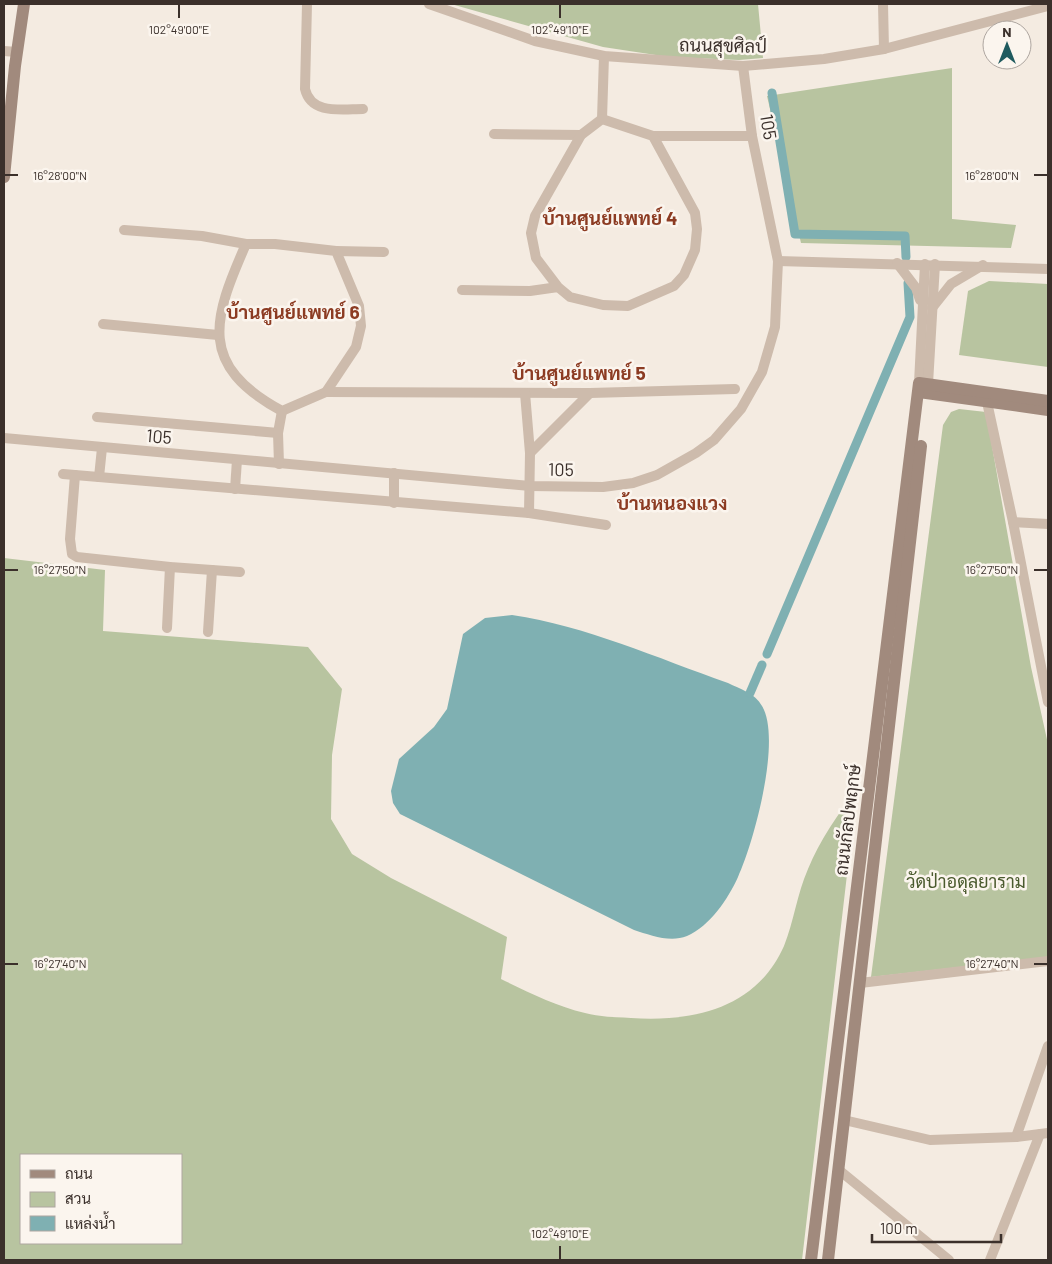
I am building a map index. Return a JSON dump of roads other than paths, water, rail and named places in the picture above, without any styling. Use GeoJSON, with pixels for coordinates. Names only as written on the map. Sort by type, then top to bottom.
{"type":"FeatureCollection","features":[{"type":"Feature","properties":{"kind":"main road"},"geometry":{"type":"LineString","coordinates":[[4,177],[24,4]]}},
{"type":"Feature","properties":{"kind":"main road"},"geometry":{"type":"LineString","coordinates":[[923,388],[1048,401]]}},
{"type":"Feature","properties":{"kind":"main road"},"geometry":{"type":"LineString","coordinates":[[923,388],[987,402],[1048,410]]}},
{"type":"Feature","properties":{"kind":"main road","name":"ถนนกัลปพฤกษ์"},"geometry":{"type":"LineString","coordinates":[[811,1260],[923,388]]}},
{"type":"Feature","properties":{"kind":"main road","name":"ถนนกัลปพฤกษ์"},"geometry":{"type":"LineString","coordinates":[[828,1260],[874,862],[923,388]]}},
{"type":"Feature","properties":{"kind":"main road"},"geometry":{"type":"LineString","coordinates":[[861,860],[874,862]]}},
{"type":"Feature","properties":{"kind":"street"},"geometry":{"type":"LineString","coordinates":[[307,4],[306,97],[320,107],[363,109]]}},
{"type":"Feature","properties":{"kind":"street","name":"ถนนสุขศิลป์"},"geometry":{"type":"LineString","coordinates":[[429,4],[534,40],[604,56],[743,66],[824,59],[884,49],[1048,6]]}},
{"type":"Feature","properties":{"kind":"street"},"geometry":{"type":"LineString","coordinates":[[883,4],[884,49]]}},
{"type":"Feature","properties":{"kind":"street"},"geometry":{"type":"LineString","coordinates":[[4,51],[17,52]]}},
{"type":"Feature","properties":{"kind":"street"},"geometry":{"type":"LineString","coordinates":[[602,119],[604,56]]}},
{"type":"Feature","properties":{"kind":"street","name":"105"},"geometry":{"type":"LineString","coordinates":[[4,438],[530,486],[603,487],[633,483],[678,464],[714,440],[741,409],[762,372],[775,327],[778,261],[752,136],[743,66]]}},
{"type":"Feature","properties":{"kind":"street"},"geometry":{"type":"LineString","coordinates":[[602,119],[581,134],[535,216],[531,233],[536,258],[558,287],[570,297],[603,305],[628,306],[674,286],[684,275],[695,250],[698,229],[695,213],[653,136]]}},
{"type":"Feature","properties":{"kind":"street"},"geometry":{"type":"LineString","coordinates":[[602,119],[653,136],[752,136]]}},
{"type":"Feature","properties":{"kind":"street"},"geometry":{"type":"LineString","coordinates":[[494,134],[581,134]]}},
{"type":"Feature","properties":{"kind":"street"},"geometry":{"type":"LineString","coordinates":[[124,230],[202,236],[246,244],[275,244],[336,251],[384,252]]}},
{"type":"Feature","properties":{"kind":"street"},"geometry":{"type":"LineString","coordinates":[[246,244],[222,301],[218,335],[223,356],[240,381],[282,412]]}},
{"type":"Feature","properties":{"kind":"street"},"geometry":{"type":"LineString","coordinates":[[326,392],[356,347],[361,326],[359,306],[336,251]]}},
{"type":"Feature","properties":{"kind":"street"},"geometry":{"type":"LineString","coordinates":[[778,261],[983,265],[1048,269]]}},
{"type":"Feature","properties":{"kind":"street"},"geometry":{"type":"LineString","coordinates":[[897,264],[916,288],[927,309]]}},
{"type":"Feature","properties":{"kind":"street"},"geometry":{"type":"LineString","coordinates":[[923,388],[930,264]]}},
{"type":"Feature","properties":{"kind":"street"},"geometry":{"type":"LineString","coordinates":[[927,309],[951,284],[983,265]]}},
{"type":"Feature","properties":{"kind":"street"},"geometry":{"type":"LineString","coordinates":[[462,290],[530,291],[558,287]]}},
{"type":"Feature","properties":{"kind":"street"},"geometry":{"type":"LineString","coordinates":[[103,324],[218,335]]}},
{"type":"Feature","properties":{"kind":"street"},"geometry":{"type":"LineString","coordinates":[[282,412],[326,392],[590,393],[735,390]]}},
{"type":"Feature","properties":{"kind":"street"},"geometry":{"type":"LineString","coordinates":[[525,393],[530,453],[529,513]]}},
{"type":"Feature","properties":{"kind":"street"},"geometry":{"type":"LineString","coordinates":[[530,453],[590,393]]}},
{"type":"Feature","properties":{"kind":"street"},"geometry":{"type":"LineString","coordinates":[[987,402],[1044,663],[1048,702]]}},
{"type":"Feature","properties":{"kind":"street"},"geometry":{"type":"LineString","coordinates":[[279,464],[278,433],[282,412]]}},
{"type":"Feature","properties":{"kind":"street"},"geometry":{"type":"LineString","coordinates":[[97,417],[278,433]]}},
{"type":"Feature","properties":{"kind":"street"},"geometry":{"type":"LineString","coordinates":[[99,478],[102,448]]}},
{"type":"Feature","properties":{"kind":"street"},"geometry":{"type":"LineString","coordinates":[[235,489],[237,460]]}},
{"type":"Feature","properties":{"kind":"street"},"geometry":{"type":"LineString","coordinates":[[394,473],[394,503]]}},
{"type":"Feature","properties":{"kind":"street"},"geometry":{"type":"LineString","coordinates":[[63,474],[529,513],[606,525]]}},
{"type":"Feature","properties":{"kind":"street"},"geometry":{"type":"LineString","coordinates":[[76,475],[70,539],[72,554],[83,559],[240,572]]}},
{"type":"Feature","properties":{"kind":"street"},"geometry":{"type":"LineString","coordinates":[[1013,522],[1048,524]]}},
{"type":"Feature","properties":{"kind":"street"},"geometry":{"type":"LineString","coordinates":[[167,628],[170,567]]}},
{"type":"Feature","properties":{"kind":"street"},"geometry":{"type":"LineString","coordinates":[[208,632],[212,570]]}},
{"type":"Feature","properties":{"kind":"street"},"geometry":{"type":"LineString","coordinates":[[860,983],[1048,961]]}},
{"type":"Feature","properties":{"kind":"street"},"geometry":{"type":"LineString","coordinates":[[1016,1137],[1048,1046]]}},
{"type":"Feature","properties":{"kind":"street"},"geometry":{"type":"LineString","coordinates":[[844,1120],[930,1140],[1016,1137],[1044,1134],[990,1260]]}},
{"type":"Feature","properties":{"kind":"street"},"geometry":{"type":"LineString","coordinates":[[839,1170],[949,1260]]}},
{"type":"Feature","properties":{"kind":"water"},"geometry":{"type":"Polygon","coordinates":[[[512,615],[567,627],[648,653],[742,689],[755,698],[762,706],[767,721],[769,742],[764,791],[751,840],[738,877],[729,894],[711,919],[687,936],[674,939],[660,938],[634,930],[400,814],[393,803],[391,791],[399,759],[434,727],[447,709],[463,634],[485,618],[512,615]]]}},
{"type":"Feature","properties":{"kind":"waterway"},"geometry":{"type":"LineString","coordinates":[[772,93],[795,234],[905,236],[906,257]]}},
{"type":"Feature","properties":{"kind":"waterway"},"geometry":{"type":"LineString","coordinates":[[767,654],[910,317],[908,283]]}},
{"type":"Feature","properties":{"kind":"waterway"},"geometry":{"type":"LineString","coordinates":[[750,693],[762,665]]}},
{"type":"Feature","properties":{"kind":"district","name":"บ้านศูนย์แพทย์ 4"},"geometry":{"type":"Point","coordinates":[610,218]}},
{"type":"Feature","properties":{"kind":"district","name":"บ้านศูนย์แพทย์ 6"},"geometry":{"type":"Point","coordinates":[293,312]}},
{"type":"Feature","properties":{"kind":"district","name":"บ้านศูนย์แพทย์ 5"},"geometry":{"type":"Point","coordinates":[579,373]}},
{"type":"Feature","properties":{"kind":"district","name":"บ้านหนองแวง"},"geometry":{"type":"Point","coordinates":[672,503]}},
{"type":"Feature","properties":{"kind":"park label","name":"วัดป่าอดุลยาราม"},"geometry":{"type":"Point","coordinates":[966,882]}}]}
